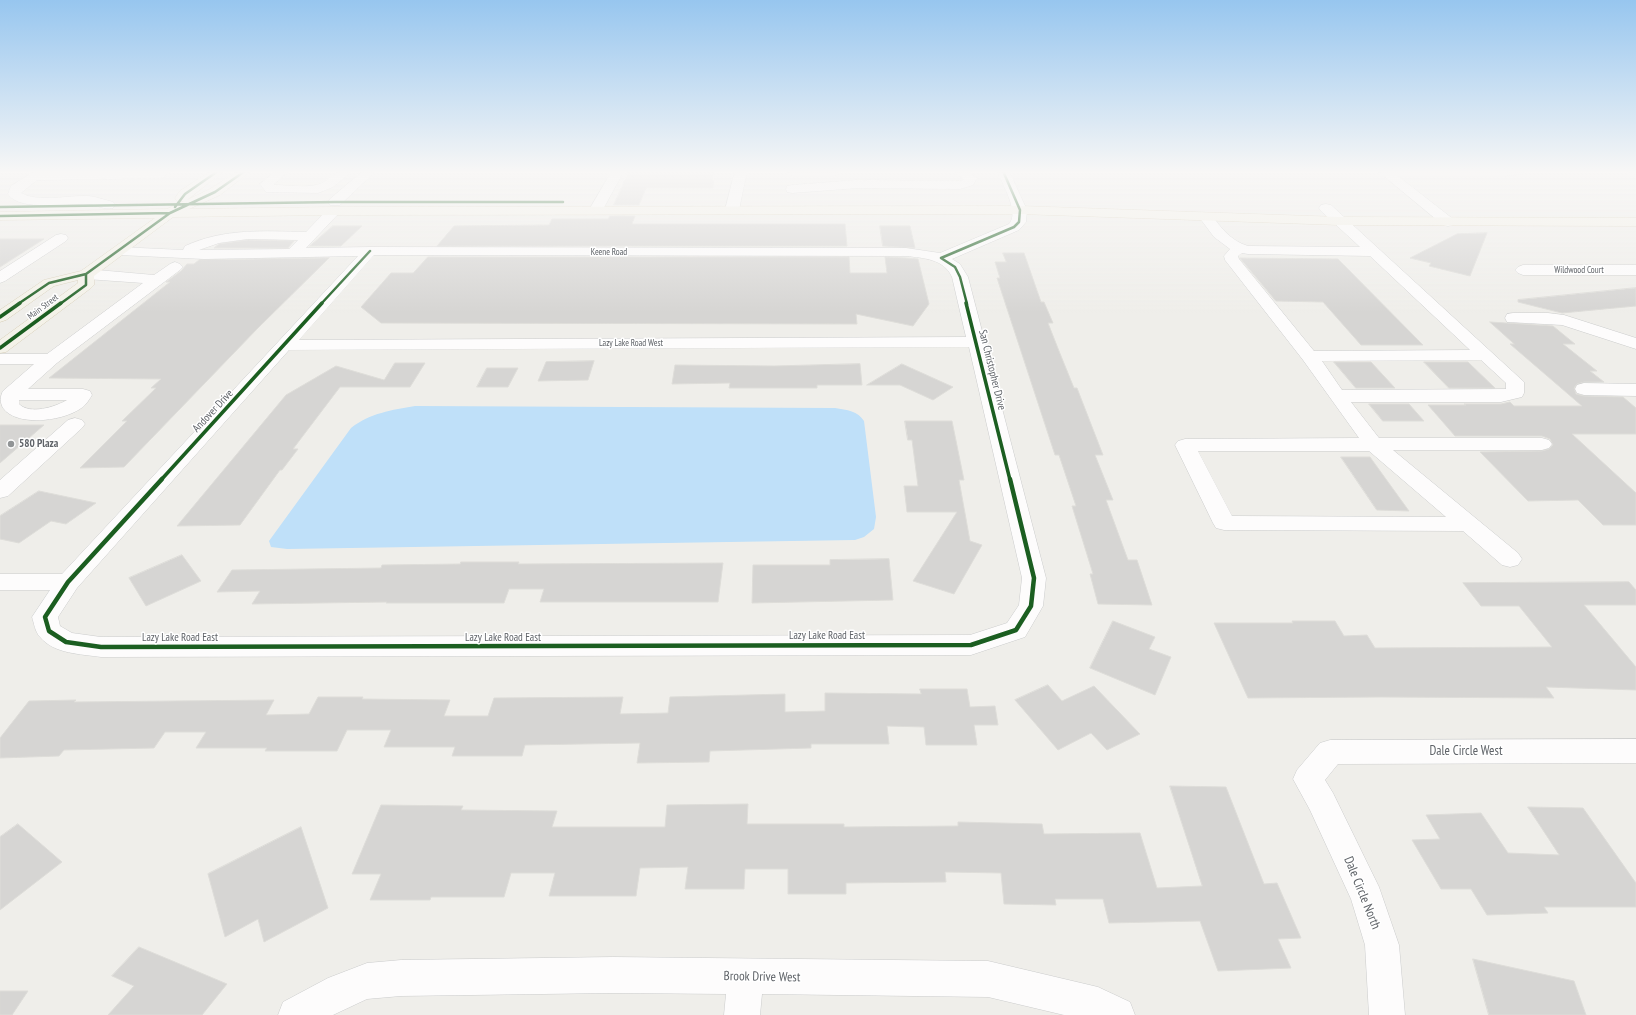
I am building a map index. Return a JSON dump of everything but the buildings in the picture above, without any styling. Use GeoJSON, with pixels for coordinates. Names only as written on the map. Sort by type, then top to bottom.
{"type":"FeatureCollection","features":[{"type":"Feature","properties":{"kind":"main road","name":"Main Street"},"geometry":{"type":"LineString","coordinates":[[4,312],[49,283],[86,274],[164,218]]}},
{"type":"Feature","properties":{"kind":"main road"},"geometry":{"type":"LineString","coordinates":[[1252,218],[1340,221],[1636,222]]}},
{"type":"Feature","properties":{"kind":"main road","name":"Main Street"},"geometry":{"type":"LineString","coordinates":[[0,348],[86,284],[86,274]]}},
{"type":"Feature","properties":{"kind":"street"},"geometry":{"type":"LineString","coordinates":[[293,253],[310,236],[324,218]]}},
{"type":"Feature","properties":{"kind":"street"},"geometry":{"type":"LineString","coordinates":[[941,258],[1014,227],[1019,222],[1019,218]]}},
{"type":"Feature","properties":{"kind":"street"},"geometry":{"type":"LineString","coordinates":[[1207,218],[1224,240],[1238,248],[1260,251],[1374,252]]}},
{"type":"Feature","properties":{"kind":"street"},"geometry":{"type":"LineString","coordinates":[[1337,218],[1515,382],[1514,393],[1501,396],[1337,396]]}},
{"type":"Feature","properties":{"kind":"street"},"geometry":{"type":"LineString","coordinates":[[1444,218],[1448,222]]}},
{"type":"Feature","properties":{"kind":"street"},"geometry":{"type":"LineString","coordinates":[[10,395],[51,359],[158,280],[178,260],[198,244],[224,237],[310,236]]}},
{"type":"Feature","properties":{"kind":"street"},"geometry":{"type":"LineString","coordinates":[[0,278],[61,238]]}},
{"type":"Feature","properties":{"kind":"street"},"geometry":{"type":"LineString","coordinates":[[1238,248],[1231,256],[1232,260],[1309,356],[1373,444],[1510,560]]}},
{"type":"Feature","properties":{"kind":"street","name":"Keene Road"},"geometry":{"type":"LineString","coordinates":[[119,251],[178,260],[293,253],[370,251],[906,252],[941,258]]}},
{"type":"Feature","properties":{"kind":"street","name":"Andover Drive"},"geometry":{"type":"LineString","coordinates":[[68,582],[286,345],[370,251]]}},
{"type":"Feature","properties":{"kind":"street","name":"San Christopher Drive"},"geometry":{"type":"LineString","coordinates":[[941,258],[955,266],[960,277],[1034,578],[1031,606],[1016,630]]}},
{"type":"Feature","properties":{"kind":"street","name":"Wildwood Court"},"geometry":{"type":"LineString","coordinates":[[1523,270],[1636,270]]}},
{"type":"Feature","properties":{"kind":"street"},"geometry":{"type":"LineString","coordinates":[[86,274],[158,280]]}},
{"type":"Feature","properties":{"kind":"street"},"geometry":{"type":"LineString","coordinates":[[1513,318],[1548,318],[1564,320],[1636,344]]}},
{"type":"Feature","properties":{"kind":"street","name":"Lazy Lake Road West"},"geometry":{"type":"LineString","coordinates":[[286,345],[975,342]]}},
{"type":"Feature","properties":{"kind":"street"},"geometry":{"type":"LineString","coordinates":[[1309,356],[1486,355]]}},
{"type":"Feature","properties":{"kind":"street"},"geometry":{"type":"LineString","coordinates":[[0,359],[51,359]]}},
{"type":"Feature","properties":{"kind":"street"},"geometry":{"type":"LineString","coordinates":[[1584,389],[1636,390]]}},
{"type":"Feature","properties":{"kind":"street"},"geometry":{"type":"LineString","coordinates":[[0,491],[75,424]]}},
{"type":"Feature","properties":{"kind":"street"},"geometry":{"type":"LineString","coordinates":[[1468,524],[1224,523],[1184,445],[1542,444]]}},
{"type":"Feature","properties":{"kind":"street"},"geometry":{"type":"LineString","coordinates":[[0,582],[68,582]]}},
{"type":"Feature","properties":{"kind":"street","name":"Lazy Lake Road East"},"geometry":{"type":"LineString","coordinates":[[68,582],[45,616],[49,631],[66,642],[101,647],[971,645],[1016,630]]}},
{"type":"Feature","properties":{"kind":"street","name":"Dale Circle West"},"geometry":{"type":"LineString","coordinates":[[1308,779],[1330,752],[1636,751]]}},
{"type":"Feature","properties":{"kind":"street","name":"Dale Circle North"},"geometry":{"type":"LineString","coordinates":[[1308,779],[1322,802],[1367,898],[1382,945],[1387,1015]]}},
{"type":"Feature","properties":{"kind":"street","name":"Brook Drive West"},"geometry":{"type":"LineString","coordinates":[[296,1015],[341,991],[367,981],[401,978],[613,975],[988,979],[1098,1005],[1117,1015]]}},
{"type":"Feature","properties":{"kind":"street"},"geometry":{"type":"LineString","coordinates":[[742,1015],[745,977]]}},
{"type":"Feature","properties":{"kind":"water"},"geometry":{"type":"Polygon","coordinates":[[[415,406],[835,408],[848,410],[859,415],[864,421],[876,517],[874,529],[864,537],[855,540],[287,549],[271,547],[269,541],[351,428],[374,416],[415,406]]]}},
{"type":"Feature","properties":{"kind":"cycle path"},"geometry":{"type":"LineString","coordinates":[[0,317],[49,283],[86,274],[163,218]]}},
{"type":"Feature","properties":{"kind":"cycle path"},"geometry":{"type":"LineString","coordinates":[[370,251],[68,582],[45,617],[49,631],[66,642],[101,647],[971,645],[1016,630],[1031,606],[1034,578],[960,277],[955,267],[941,258],[1014,227],[1019,222],[1019,218]]}},
{"type":"Feature","properties":{"kind":"cycle path"},"geometry":{"type":"LineString","coordinates":[[0,348],[86,285],[86,274]]}},
{"type":"Feature","properties":{"kind":"place","name":"580 Plaza"},"geometry":{"type":"Point","coordinates":[11,444]}}]}
